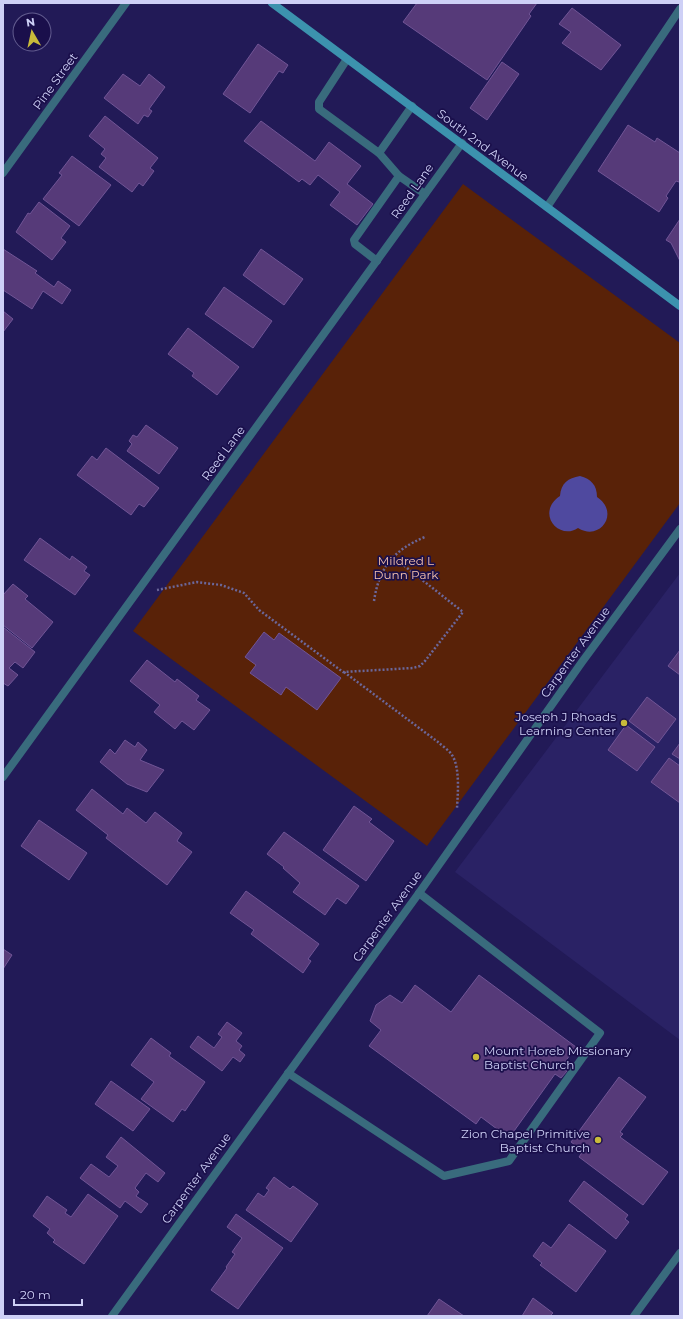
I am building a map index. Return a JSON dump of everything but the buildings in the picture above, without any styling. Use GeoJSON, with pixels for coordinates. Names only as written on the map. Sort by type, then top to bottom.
{"type":"FeatureCollection","features":[{"type":"Feature","properties":{"kind":"main road","name":"South 2nd Avenue"},"geometry":{"type":"LineString","coordinates":[[272,3],[680,306]]}},
{"type":"Feature","properties":{"kind":"street","name":"Pine Street"},"geometry":{"type":"LineString","coordinates":[[3,172],[126,3]]}},
{"type":"Feature","properties":{"kind":"street"},"geometry":{"type":"LineString","coordinates":[[547,207],[680,10]]}},
{"type":"Feature","properties":{"kind":"street"},"geometry":{"type":"LineString","coordinates":[[347,58],[319,102],[319,109],[379,153],[399,176],[425,194]]}},
{"type":"Feature","properties":{"kind":"street"},"geometry":{"type":"LineString","coordinates":[[379,153],[412,106]]}},
{"type":"Feature","properties":{"kind":"street","name":"Reed Lane"},"geometry":{"type":"LineString","coordinates":[[3,777],[462,143]]}},
{"type":"Feature","properties":{"kind":"street"},"geometry":{"type":"LineString","coordinates":[[377,261],[355,244],[354,240],[399,176]]}},
{"type":"Feature","properties":{"kind":"street","name":"Carpenter Avenue"},"geometry":{"type":"LineString","coordinates":[[112,1316],[419,893],[578,668],[680,529]]}},
{"type":"Feature","properties":{"kind":"street"},"geometry":{"type":"LineString","coordinates":[[288,1073],[444,1176],[509,1161],[600,1033],[419,893]]}},
{"type":"Feature","properties":{"kind":"street"},"geometry":{"type":"LineString","coordinates":[[635,1316],[680,1253]]}},
{"type":"Feature","properties":{"kind":"path"},"geometry":{"type":"LineString","coordinates":[[374,601],[379,578],[385,567],[402,548],[425,537]]}},
{"type":"Feature","properties":{"kind":"path"},"geometry":{"type":"LineString","coordinates":[[343,672],[413,668],[420,666],[463,612],[393,557]]}},
{"type":"Feature","properties":{"kind":"path"},"geometry":{"type":"LineString","coordinates":[[155,591],[197,582],[222,585],[244,593],[259,610],[438,742],[452,755],[456,768],[457,808]]}},
{"type":"Feature","properties":{"kind":"shaded area"},"geometry":{"type":"Polygon","coordinates":[[[580,476],[593,483],[595,486],[597,497],[604,503],[607,510],[607,517],[605,523],[594,531],[586,531],[578,528],[571,531],[564,531],[557,528],[552,523],[550,510],[553,503],[560,496],[564,484],[572,478],[580,476]]]}},
{"type":"Feature","properties":{"kind":"shaded area","name":"Joseph J Rhoads Learning Center"},"geometry":{"type":"Polygon","coordinates":[[[680,573],[680,1040],[455,872],[680,573]]]}},
{"type":"Feature","properties":{"kind":"green space","name":"Mildred L Dunn Park"},"geometry":{"type":"Polygon","coordinates":[[[463,184],[680,343],[680,503],[427,846],[133,631],[463,184]]]}},
{"type":"Feature","properties":{"kind":"place","name":"Joseph J Rhoads Learning Center"},"geometry":{"type":"Point","coordinates":[624,723]}},
{"type":"Feature","properties":{"kind":"place","name":"Mount Horeb Missionary Baptist Church"},"geometry":{"type":"Point","coordinates":[476,1057]}},
{"type":"Feature","properties":{"kind":"place","name":"Zion Chapel Primitive Baptist Church"},"geometry":{"type":"Point","coordinates":[598,1140]}}]}
